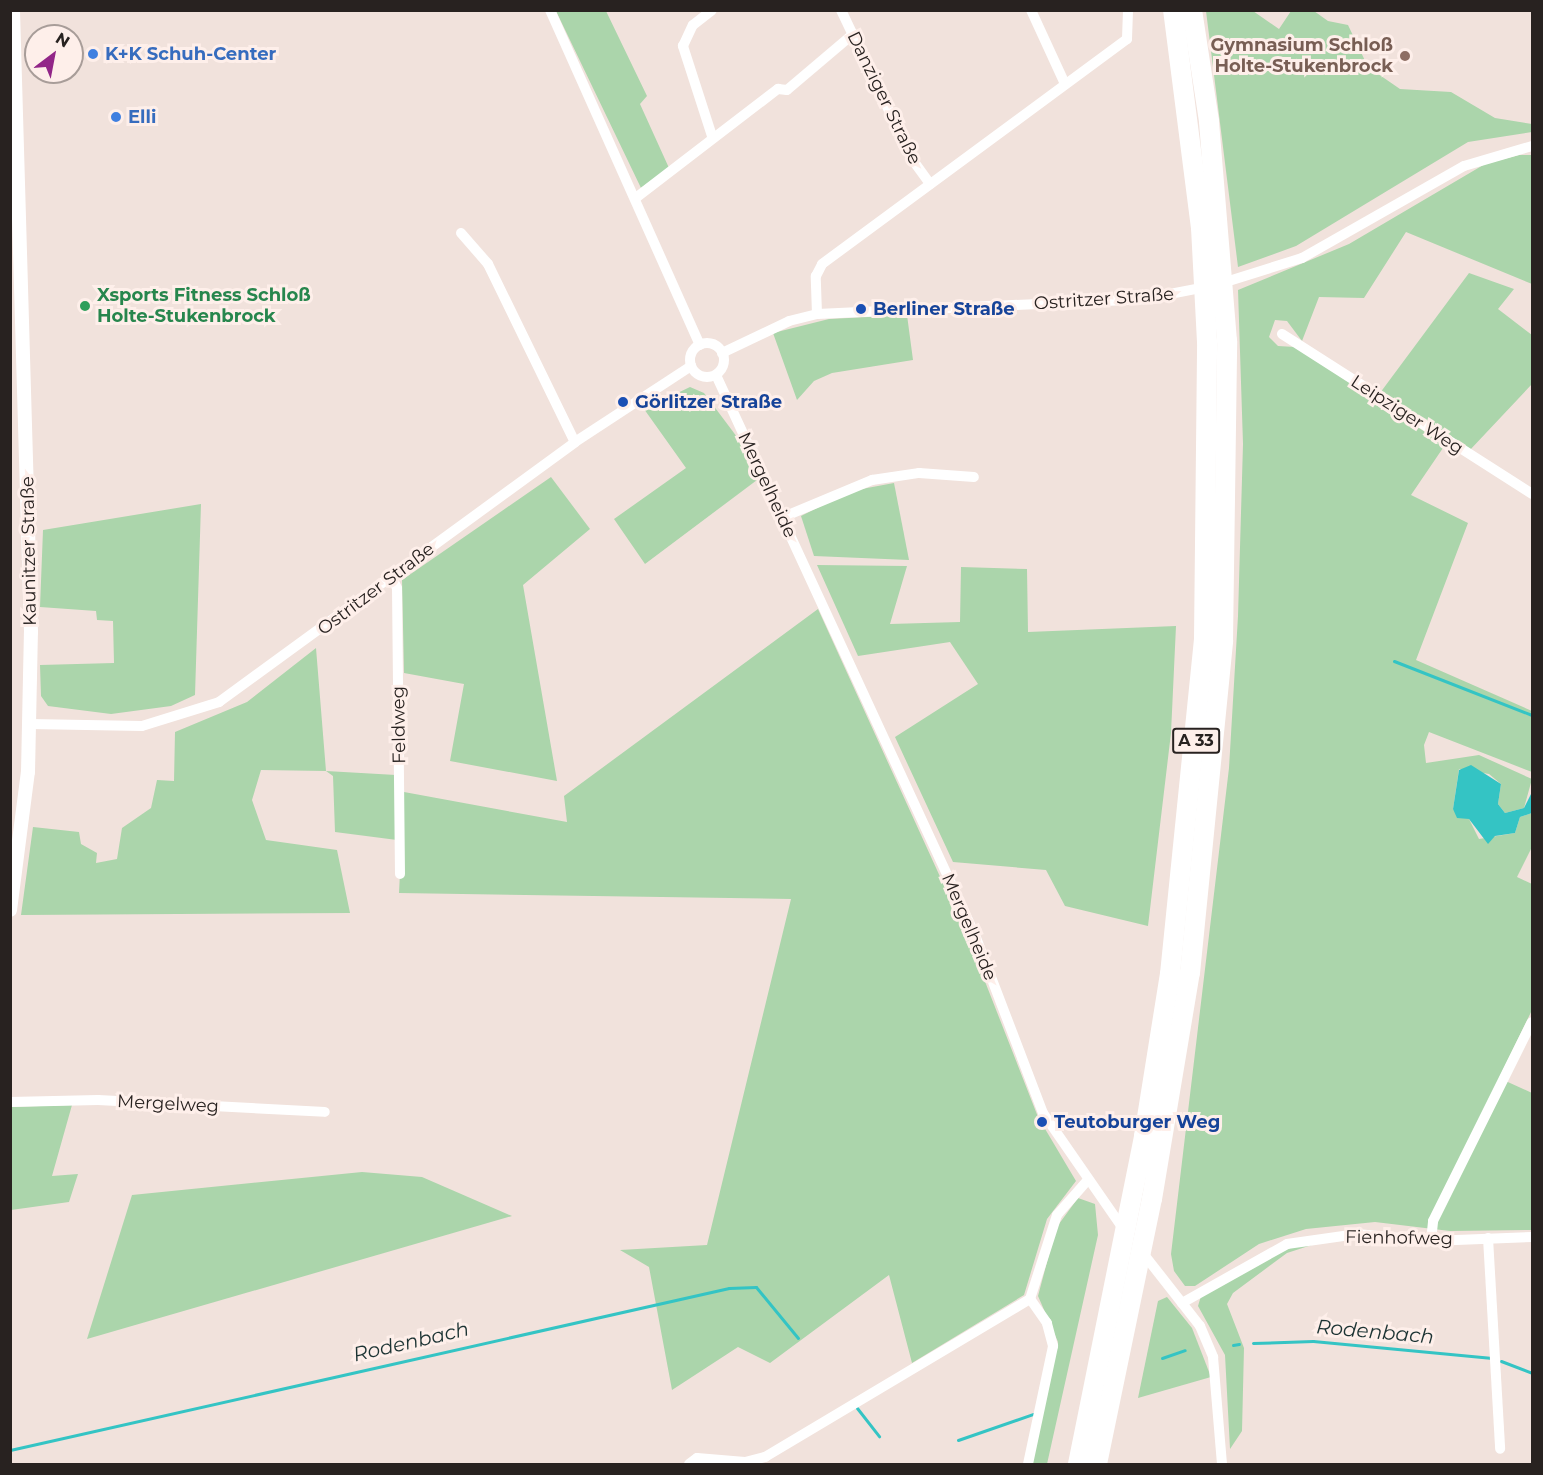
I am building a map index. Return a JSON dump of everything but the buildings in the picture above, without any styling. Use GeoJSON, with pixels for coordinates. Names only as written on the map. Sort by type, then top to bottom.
{"type":"FeatureCollection","features":[{"type":"Feature","properties":{"kind":"highway","name":"A 33"},"geometry":{"type":"LineString","coordinates":[[1078,1464],[1140,1158],[1170,974],[1204,639],[1207,342],[1201,228],[1173,10]]}},
{"type":"Feature","properties":{"kind":"highway","name":"A 33"},"geometry":{"type":"LineString","coordinates":[[1097,1464],[1154,1189],[1190,973],[1223,641],[1227,341],[1209,121],[1192,10]]}},
{"type":"Feature","properties":{"kind":"street","name":"Kaunitzer Straße"},"geometry":{"type":"LineString","coordinates":[[10,910],[30,724],[13,10]]}},
{"type":"Feature","properties":{"kind":"street"},"geometry":{"type":"LineString","coordinates":[[550,10],[637,197],[700,345]]}},
{"type":"Feature","properties":{"kind":"street"},"geometry":{"type":"LineString","coordinates":[[712,10],[693,25],[683,46],[712,136]]}},
{"type":"Feature","properties":{"kind":"street","name":"Danziger Straße"},"geometry":{"type":"LineString","coordinates":[[842,10],[912,159],[930,184]]}},
{"type":"Feature","properties":{"kind":"street"},"geometry":{"type":"LineString","coordinates":[[1031,10],[1065,84]]}},
{"type":"Feature","properties":{"kind":"street"},"geometry":{"type":"LineString","coordinates":[[817,314],[816,276],[822,264],[1127,39],[1128,10]]}},
{"type":"Feature","properties":{"kind":"street"},"geometry":{"type":"LineString","coordinates":[[637,197],[712,136],[730,130],[778,89],[787,90],[853,34]]}},
{"type":"Feature","properties":{"kind":"street","name":"Ostritzer Straße"},"geometry":{"type":"LineString","coordinates":[[722,353],[789,321],[817,314],[1144,299],[1216,285],[1302,258],[1464,166],[1533,146]]}},
{"type":"Feature","properties":{"kind":"street"},"geometry":{"type":"LineString","coordinates":[[461,233],[488,264],[575,441]]}},
{"type":"Feature","properties":{"kind":"street","name":"Leipziger Weg"},"geometry":{"type":"LineString","coordinates":[[1282,334],[1533,494]]}},
{"type":"Feature","properties":{"kind":"street"},"geometry":{"type":"LineString","coordinates":[[711,344],[722,353],[716,375],[702,376],[691,366],[691,356],[700,345],[711,344]]}},
{"type":"Feature","properties":{"kind":"street","name":"Ostritzer Straße"},"geometry":{"type":"LineString","coordinates":[[30,724],[142,726],[174,720],[243,687],[575,441],[691,366]]}},
{"type":"Feature","properties":{"kind":"street","name":"Mergelheide"},"geometry":{"type":"LineString","coordinates":[[716,375],[975,934],[1043,1113],[1086,1182],[1200,1326],[1213,1357],[1222,1464]]}},
{"type":"Feature","properties":{"kind":"street"},"geometry":{"type":"LineString","coordinates":[[781,518],[872,480],[919,473],[974,477]]}},
{"type":"Feature","properties":{"kind":"street","name":"Feldweg"},"geometry":{"type":"LineString","coordinates":[[392,577],[397,588],[400,874]]}},
{"type":"Feature","properties":{"kind":"street"},"geometry":{"type":"LineString","coordinates":[[1431,1240],[1434,1221],[1533,1022]]}},
{"type":"Feature","properties":{"kind":"street","name":"Mergelweg"},"geometry":{"type":"LineString","coordinates":[[10,1102],[98,1100],[325,1112]]}},
{"type":"Feature","properties":{"kind":"street"},"geometry":{"type":"LineString","coordinates":[[689,1464],[697,1458],[745,1462],[765,1457],[1030,1299],[1057,1215],[1086,1182]]}},
{"type":"Feature","properties":{"kind":"street","name":"Fienhofweg"},"geometry":{"type":"LineString","coordinates":[[1182,1303],[1287,1244],[1357,1234],[1431,1240],[1533,1237]]}},
{"type":"Feature","properties":{"kind":"street"},"geometry":{"type":"LineString","coordinates":[[1488,1238],[1500,1449]]}},
{"type":"Feature","properties":{"kind":"street"},"geometry":{"type":"LineString","coordinates":[[1028,1464],[1053,1346],[1047,1323],[1030,1299]]}},
{"type":"Feature","properties":{"kind":"green space"},"geometry":{"type":"Polygon","coordinates":[[[556,11],[606,11],[647,96],[640,104],[669,168],[641,188],[556,11]]]}},
{"type":"Feature","properties":{"kind":"green space"},"geometry":{"type":"Polygon","coordinates":[[[1206,11],[1253,11],[1279,29],[1291,11],[1314,11],[1328,21],[1348,25],[1368,67],[1400,89],[1451,92],[1495,118],[1532,124],[1532,132],[1468,142],[1296,246],[1238,267],[1206,11]]]}},
{"type":"Feature","properties":{"kind":"green space"},"geometry":{"type":"Polygon","coordinates":[[[1519,155],[1532,155],[1532,284],[1406,232],[1364,298],[1319,297],[1302,341],[1287,321],[1275,320],[1269,337],[1278,346],[1295,347],[1445,445],[1411,495],[1468,523],[1416,660],[1532,711],[1532,772],[1429,732],[1424,745],[1426,763],[1479,755],[1532,779],[1524,808],[1505,813],[1498,804],[1501,784],[1489,774],[1459,769],[1453,809],[1469,819],[1479,839],[1515,833],[1520,817],[1532,813],[1532,847],[1517,877],[1532,884],[1532,1010],[1499,1078],[1532,1093],[1532,1230],[1450,1231],[1375,1222],[1306,1229],[1259,1244],[1195,1286],[1185,1286],[1174,1271],[1171,1254],[1229,768],[1238,616],[1243,444],[1238,290],[1349,244],[1485,164],[1519,155]]]}},
{"type":"Feature","properties":{"kind":"green space"},"geometry":{"type":"Polygon","coordinates":[[[1469,273],[1514,289],[1498,309],[1532,335],[1532,384],[1469,451],[1380,393],[1469,273]]]}},
{"type":"Feature","properties":{"kind":"green space"},"geometry":{"type":"Polygon","coordinates":[[[907,315],[913,360],[832,373],[814,381],[797,400],[773,333],[829,319],[907,315]]]}},
{"type":"Feature","properties":{"kind":"green space"},"geometry":{"type":"Polygon","coordinates":[[[690,387],[704,393],[737,437],[757,480],[645,564],[614,519],[686,468],[644,409],[690,387]]]}},
{"type":"Feature","properties":{"kind":"green space"},"geometry":{"type":"Polygon","coordinates":[[[551,477],[590,529],[523,585],[557,781],[450,761],[464,684],[404,673],[402,580],[551,477]]]}},
{"type":"Feature","properties":{"kind":"green space"},"geometry":{"type":"Polygon","coordinates":[[[894,483],[909,560],[814,556],[801,516],[851,491],[894,483]]]}},
{"type":"Feature","properties":{"kind":"green space"},"geometry":{"type":"Polygon","coordinates":[[[201,504],[195,695],[171,706],[111,714],[48,706],[41,696],[40,665],[114,663],[113,621],[97,620],[96,611],[40,607],[43,530],[201,504]]]}},
{"type":"Feature","properties":{"kind":"green space"},"geometry":{"type":"Polygon","coordinates":[[[817,565],[907,566],[890,624],[960,622],[961,567],[1027,569],[1028,632],[1176,626],[1171,733],[1148,926],[1065,906],[1046,870],[953,862],[895,737],[978,684],[950,642],[858,656],[817,565]]]}},
{"type":"Feature","properties":{"kind":"green space"},"geometry":{"type":"Polygon","coordinates":[[[818,609],[968,938],[1038,1117],[1076,1181],[1047,1219],[1024,1295],[912,1363],[889,1275],[770,1363],[738,1347],[672,1390],[649,1267],[620,1250],[707,1245],[791,899],[399,893],[404,792],[567,822],[564,796],[818,609]]]}},
{"type":"Feature","properties":{"kind":"green space"},"geometry":{"type":"Polygon","coordinates":[[[316,648],[326,771],[261,770],[252,800],[266,840],[337,850],[350,913],[21,915],[33,827],[79,832],[81,844],[97,853],[96,863],[117,859],[122,828],[151,808],[157,780],[174,781],[175,732],[247,702],[316,648]]]}},
{"type":"Feature","properties":{"kind":"green space"},"geometry":{"type":"Polygon","coordinates":[[[326,771],[396,775],[397,840],[335,832],[333,776],[326,771]]]}},
{"type":"Feature","properties":{"kind":"green space"},"geometry":{"type":"Polygon","coordinates":[[[72,1105],[52,1176],[78,1174],[69,1202],[11,1210],[10,1107],[72,1105]]]}},
{"type":"Feature","properties":{"kind":"green space"},"geometry":{"type":"Polygon","coordinates":[[[362,1172],[422,1177],[512,1216],[87,1339],[132,1195],[362,1172]]]}},
{"type":"Feature","properties":{"kind":"green space"},"geometry":{"type":"Polygon","coordinates":[[[1078,1198],[1095,1204],[1098,1235],[1047,1464],[1032,1464],[1058,1342],[1038,1296],[1056,1228],[1078,1198]]]}},
{"type":"Feature","properties":{"kind":"green space"},"geometry":{"type":"Polygon","coordinates":[[[1321,1242],[1287,1253],[1233,1293],[1227,1304],[1244,1348],[1242,1431],[1230,1449],[1225,1355],[1198,1306],[1201,1296],[1288,1248],[1321,1242]]]}},
{"type":"Feature","properties":{"kind":"green space"},"geometry":{"type":"Polygon","coordinates":[[[1167,1297],[1192,1328],[1211,1377],[1138,1398],[1158,1301],[1167,1297]]]}},
{"type":"Feature","properties":{"kind":"water"},"geometry":{"type":"Polygon","coordinates":[[[1471,765],[1501,784],[1498,804],[1505,813],[1524,808],[1532,792],[1532,813],[1520,817],[1515,833],[1495,836],[1488,844],[1469,819],[1457,818],[1453,809],[1459,770],[1471,765]]]}},
{"type":"Feature","properties":{"kind":"waterway"},"geometry":{"type":"LineString","coordinates":[[1394,661],[1532,715]]}},
{"type":"Feature","properties":{"kind":"waterway","name":"Rodenbach"},"geometry":{"type":"LineString","coordinates":[[10,1450],[729,1288],[756,1287],[798,1338]]}},
{"type":"Feature","properties":{"kind":"waterway","name":"Rodenbach"},"geometry":{"type":"LineString","coordinates":[[1253,1343],[1313,1341],[1492,1358]]}},
{"type":"Feature","properties":{"kind":"waterway","name":"Rodenbach"},"geometry":{"type":"LineString","coordinates":[[1233,1345],[1239,1344]]}},
{"type":"Feature","properties":{"kind":"waterway","name":"Rodenbach"},"geometry":{"type":"LineString","coordinates":[[1162,1358],[1185,1350]]}},
{"type":"Feature","properties":{"kind":"waterway","name":"Rodenbach"},"geometry":{"type":"LineString","coordinates":[[1501,1361],[1532,1373]]}},
{"type":"Feature","properties":{"kind":"waterway","name":"Rodenbach"},"geometry":{"type":"LineString","coordinates":[[857,1408],[879,1436]]}},
{"type":"Feature","properties":{"kind":"waterway","name":"Rodenbach"},"geometry":{"type":"LineString","coordinates":[[958,1440],[1033,1414]]}},
{"type":"Feature","properties":{"kind":"place","name":"K+K Schuh-Center"},"geometry":{"type":"Point","coordinates":[93,54]}},
{"type":"Feature","properties":{"kind":"place","name":"Gymnasium Schloß Holte-Stukenbrock"},"geometry":{"type":"Point","coordinates":[1405,56]}},
{"type":"Feature","properties":{"kind":"place","name":"Elli"},"geometry":{"type":"Point","coordinates":[116,117]}},
{"type":"Feature","properties":{"kind":"place","name":"Xsports Fitness Schloß Holte-Stukenbrock"},"geometry":{"type":"Point","coordinates":[85,306]}},
{"type":"Feature","properties":{"kind":"place","name":"Berliner Straße"},"geometry":{"type":"Point","coordinates":[861,309]}},
{"type":"Feature","properties":{"kind":"place","name":"Görlitzer Straße"},"geometry":{"type":"Point","coordinates":[623,402]}},
{"type":"Feature","properties":{"kind":"place","name":"Teutoburger Weg"},"geometry":{"type":"Point","coordinates":[1042,1122]}}]}
